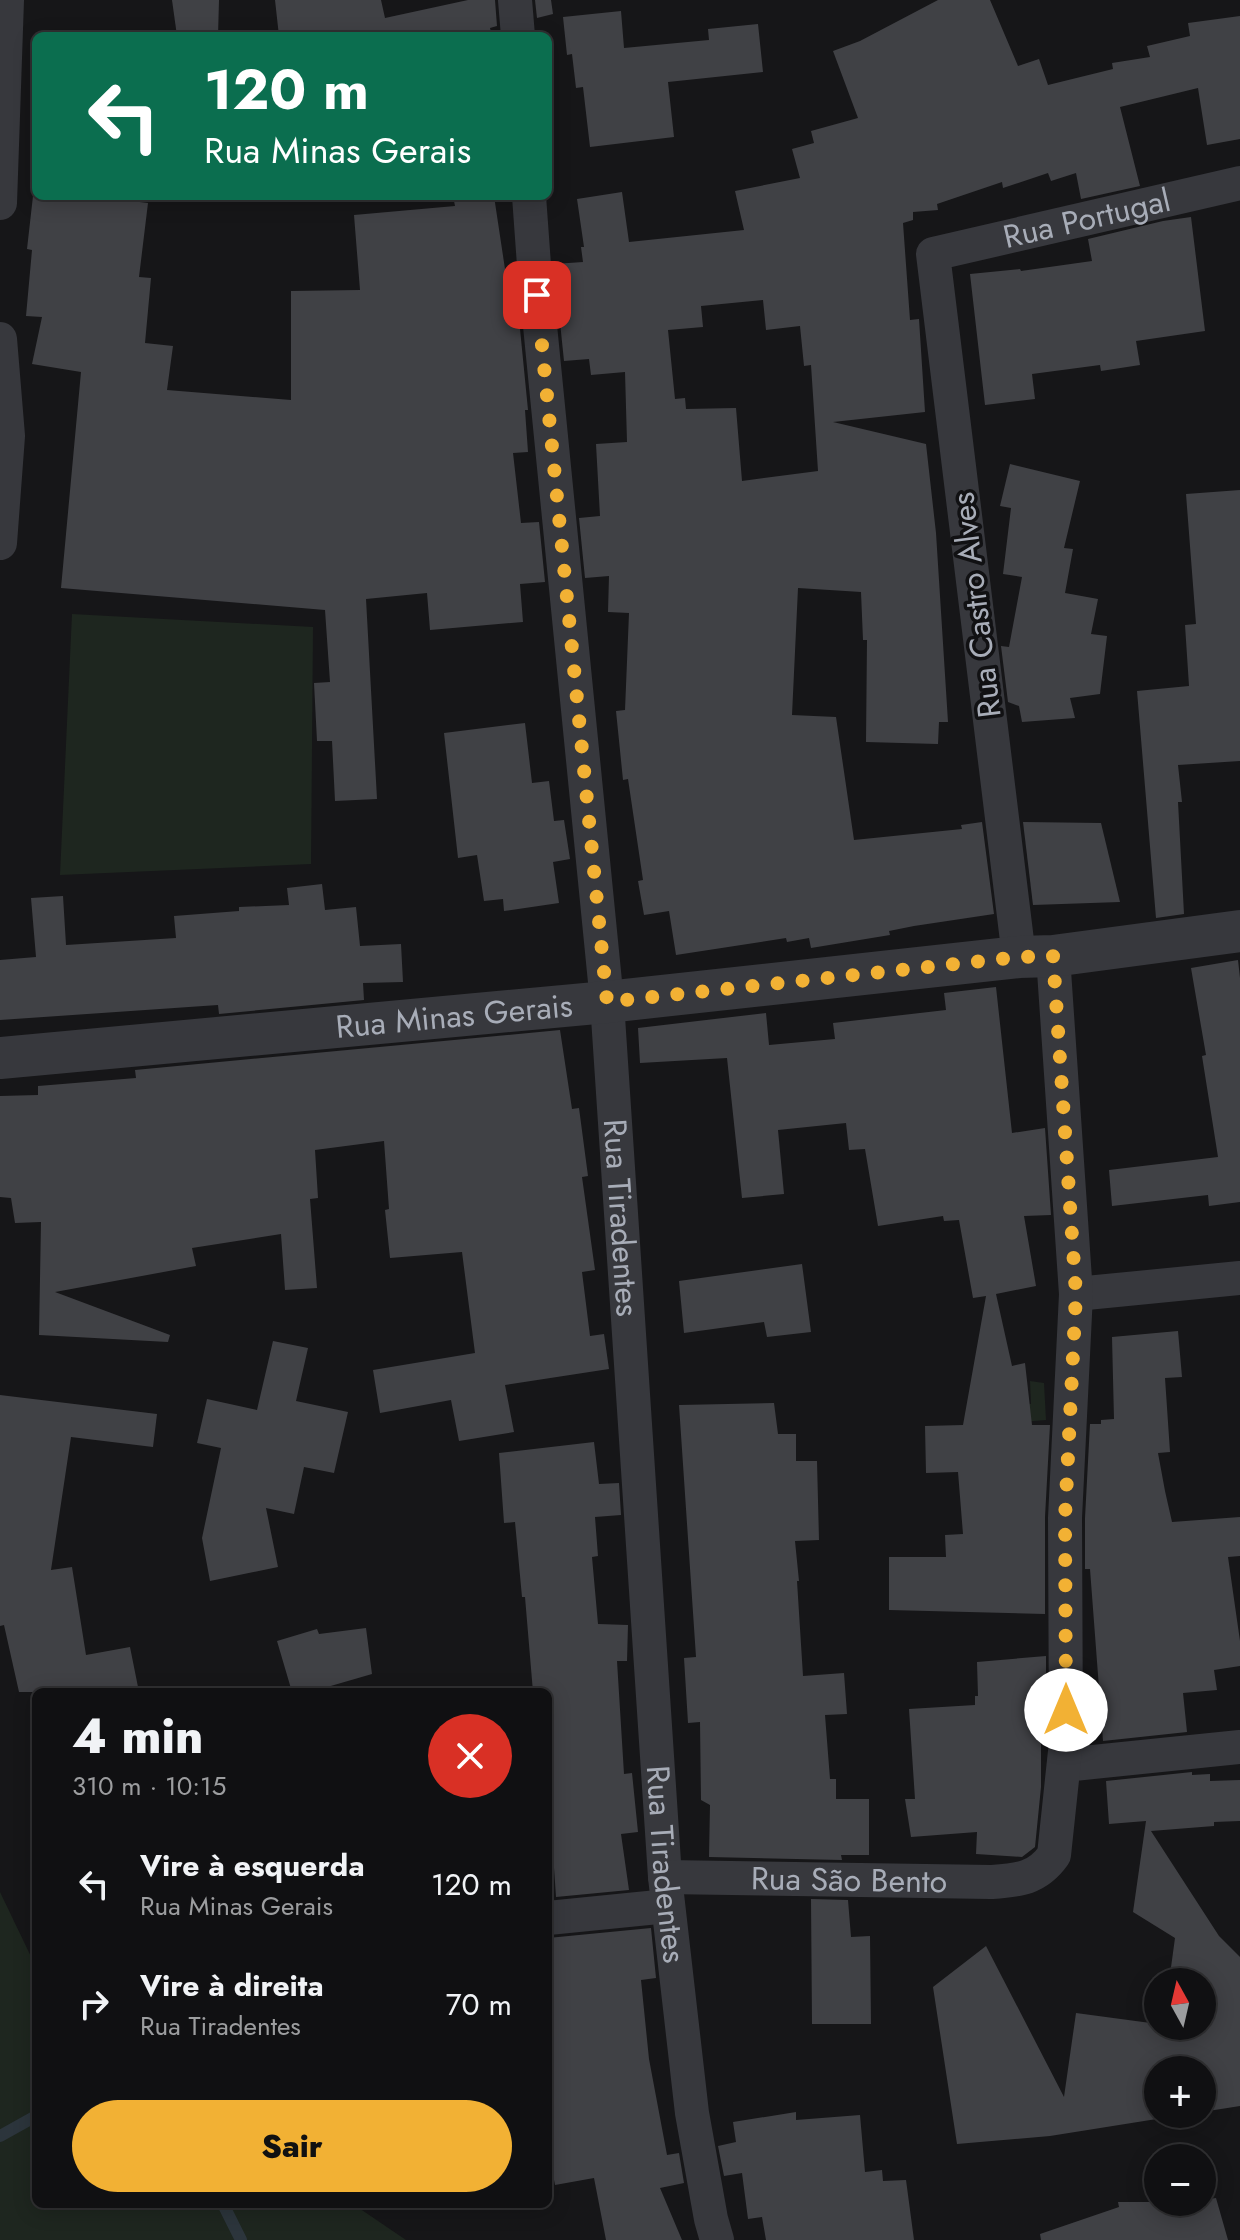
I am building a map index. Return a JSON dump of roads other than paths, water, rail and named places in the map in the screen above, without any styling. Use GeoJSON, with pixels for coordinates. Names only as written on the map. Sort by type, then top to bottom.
{"type":"FeatureCollection","features":[{"type":"Feature","properties":{"kind":"street"},"geometry":{"type":"LineString","coordinates":[[0,203],[7,0]]}},
{"type":"Feature","properties":{"kind":"street"},"geometry":{"type":"LineString","coordinates":[[515,0],[518,32]]}},
{"type":"Feature","properties":{"kind":"street","name":"Rua Portugal"},"geometry":{"type":"LineString","coordinates":[[933,254],[1240,183]]}},
{"type":"Feature","properties":{"kind":"street","name":"Rua Tiradentes"},"geometry":{"type":"LineString","coordinates":[[529,200],[607,1002],[666,1891],[692,2113],[717,2240]]}},
{"type":"Feature","properties":{"kind":"street","name":"Rua Castro Alves"},"geometry":{"type":"LineString","coordinates":[[933,254],[1036,956],[1076,1294],[1065,1518],[1066,1742],[1054,1855],[1046,1866],[1032,1875]]}},
{"type":"Feature","properties":{"kind":"street"},"geometry":{"type":"LineString","coordinates":[[0,339],[8,436],[0,543]]}},
{"type":"Feature","properties":{"kind":"street","name":"Rua Minas Gerais"},"geometry":{"type":"LineString","coordinates":[[0,1058],[607,1002],[1240,931]]}},
{"type":"Feature","properties":{"kind":"street"},"geometry":{"type":"LineString","coordinates":[[1076,1294],[1240,1278]]}},
{"type":"Feature","properties":{"kind":"street"},"geometry":{"type":"LineString","coordinates":[[1064,1765],[1240,1747]]}},
{"type":"Feature","properties":{"kind":"street","name":"Rua São Bento"},"geometry":{"type":"LineString","coordinates":[[552,1917],[666,1891],[991,1882],[1032,1875]]}},
{"type":"Feature","properties":{"kind":"waterway"},"geometry":{"type":"LineString","coordinates":[[0,2136],[32,2118]]}},
{"type":"Feature","properties":{"kind":"waterway"},"geometry":{"type":"LineString","coordinates":[[225,2208],[241,2240]]}}]}
